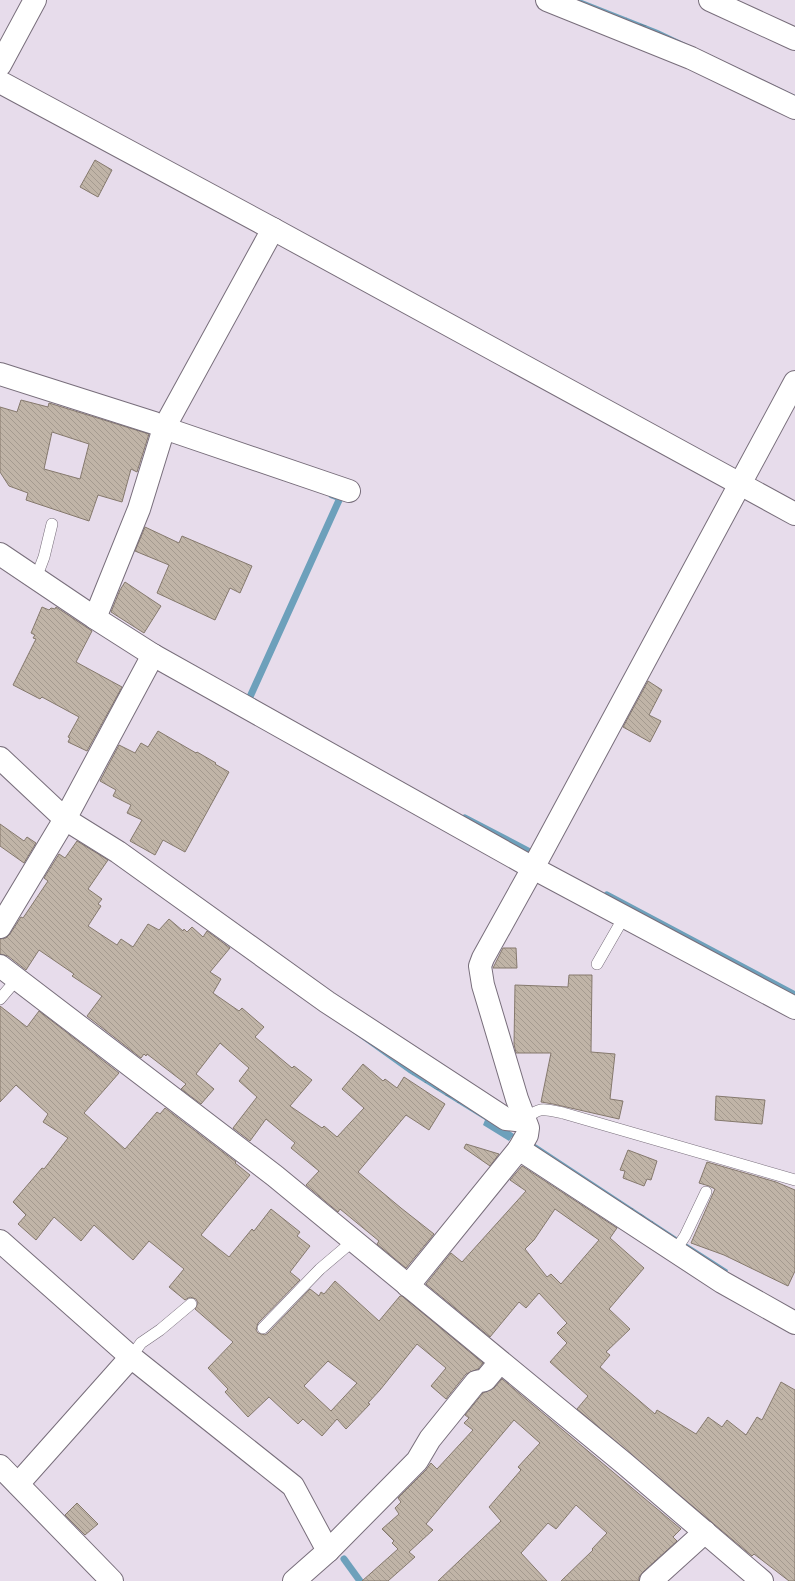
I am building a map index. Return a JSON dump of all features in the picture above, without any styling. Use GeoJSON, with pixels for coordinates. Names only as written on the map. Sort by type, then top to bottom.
{"type":"FeatureCollection","features":[{"type":"Feature","properties":{"kind":"street"},"geometry":{"type":"LineString","coordinates":[[0,65],[35,0]]}},
{"type":"Feature","properties":{"kind":"street"},"geometry":{"type":"LineString","coordinates":[[547,0],[691,58],[795,108]]}},
{"type":"Feature","properties":{"kind":"street"},"geometry":{"type":"LineString","coordinates":[[710,0],[795,39]]}},
{"type":"Feature","properties":{"kind":"street"},"geometry":{"type":"LineString","coordinates":[[0,82],[795,514]]}},
{"type":"Feature","properties":{"kind":"street"},"geometry":{"type":"LineString","coordinates":[[95,618],[139,509],[164,428],[273,229]]}},
{"type":"Feature","properties":{"kind":"street"},"geometry":{"type":"LineString","coordinates":[[0,374],[154,423],[164,428],[349,491]]}},
{"type":"Feature","properties":{"kind":"street"},"geometry":{"type":"LineString","coordinates":[[408,1286],[524,1134],[517,1099],[483,985],[480,966],[489,945],[533,868],[795,382]]}},
{"type":"Feature","properties":{"kind":"street"},"geometry":{"type":"LineString","coordinates":[[0,554],[153,655],[533,868],[795,1008]]}},
{"type":"Feature","properties":{"kind":"street"},"geometry":{"type":"LineString","coordinates":[[0,927],[65,819],[153,655]]}},
{"type":"Feature","properties":{"kind":"street"},"geometry":{"type":"LineString","coordinates":[[0,758],[65,819],[118,852],[327,1002],[506,1119],[524,1134],[679,1245],[722,1282],[795,1323]]}},
{"type":"Feature","properties":{"kind":"street"},"geometry":{"type":"LineString","coordinates":[[0,966],[275,1176],[705,1532],[762,1581]]}},
{"type":"Feature","properties":{"kind":"street"},"geometry":{"type":"LineString","coordinates":[[0,1240],[131,1356],[293,1486],[328,1551]]}},
{"type":"Feature","properties":{"kind":"street"},"geometry":{"type":"LineString","coordinates":[[18,1484],[131,1356]]}},
{"type":"Feature","properties":{"kind":"street"},"geometry":{"type":"LineString","coordinates":[[294,1581],[328,1551],[417,1460],[430,1439],[476,1382],[485,1380],[500,1362]]}},
{"type":"Feature","properties":{"kind":"street"},"geometry":{"type":"LineString","coordinates":[[0,1466],[112,1581]]}},
{"type":"Feature","properties":{"kind":"street"},"geometry":{"type":"LineString","coordinates":[[651,1581],[705,1532]]}},
{"type":"Feature","properties":{"kind":"lane"},"geometry":{"type":"LineString","coordinates":[[36,578],[44,557],[52,524]]}},
{"type":"Feature","properties":{"kind":"lane"},"geometry":{"type":"LineString","coordinates":[[597,964],[624,917]]}},
{"type":"Feature","properties":{"kind":"lane"},"geometry":{"type":"LineString","coordinates":[[0,998],[17,979]]}},
{"type":"Feature","properties":{"kind":"lane"},"geometry":{"type":"LineString","coordinates":[[524,1134],[534,1112],[543,1109],[795,1180]]}},
{"type":"Feature","properties":{"kind":"lane"},"geometry":{"type":"LineString","coordinates":[[679,1245],[706,1192]]}},
{"type":"Feature","properties":{"kind":"lane"},"geometry":{"type":"LineString","coordinates":[[263,1328],[320,1268],[353,1241]]}},
{"type":"Feature","properties":{"kind":"lane"},"geometry":{"type":"LineString","coordinates":[[131,1356],[141,1343],[160,1330],[191,1304]]}},
{"type":"Feature","properties":{"kind":"water"},"geometry":{"type":"Polygon","coordinates":[[[569,0],[582,0],[658,30],[795,95],[795,99],[569,0]]]}},
{"type":"Feature","properties":{"kind":"water"},"geometry":{"type":"Polygon","coordinates":[[[215,934],[488,1117],[514,1134],[537,1145],[728,1270],[726,1275],[533,1149],[512,1137],[509,1141],[483,1125],[485,1120],[409,1073],[215,934]]]}},
{"type":"Feature","properties":{"kind":"building"},"geometry":{"type":"Polygon","coordinates":[[[95,160],[112,170],[98,197],[80,187],[95,160]]]}},
{"type":"Feature","properties":{"kind":"building"},"geometry":{"type":"Polygon","coordinates":[[[21,400],[48,407],[49,403],[149,434],[137,472],[131,469],[122,502],[98,495],[89,521],[26,500],[28,493],[9,486],[0,472],[0,407],[17,412],[21,400]],[[52,432],[44,469],[80,479],[89,444],[52,432]]]}},
{"type":"Feature","properties":{"kind":"building"},"geometry":{"type":"Polygon","coordinates":[[[145,527],[179,543],[182,536],[252,566],[240,593],[230,588],[215,620],[157,593],[169,565],[135,551],[145,527]]]}},
{"type":"Feature","properties":{"kind":"building"},"geometry":{"type":"Polygon","coordinates":[[[125,582],[161,606],[144,633],[111,612],[125,582]]]}},
{"type":"Feature","properties":{"kind":"building"},"geometry":{"type":"Polygon","coordinates":[[[42,607],[49,610],[51,608],[55,609],[56,607],[92,631],[76,662],[122,687],[87,751],[68,742],[70,738],[68,737],[79,717],[42,697],[40,699],[13,685],[36,639],[33,638],[35,635],[31,633],[42,607]]]}},
{"type":"Feature","properties":{"kind":"building"},"geometry":{"type":"Polygon","coordinates":[[[648,681],[662,690],[649,715],[661,721],[650,742],[623,727],[648,681]]]}},
{"type":"Feature","properties":{"kind":"building"},"geometry":{"type":"Polygon","coordinates":[[[158,731],[196,753],[197,752],[229,772],[185,852],[163,840],[155,855],[130,841],[142,820],[127,813],[131,805],[113,796],[116,790],[100,781],[119,745],[135,753],[141,743],[148,747],[158,731]]]}},
{"type":"Feature","properties":{"kind":"building"},"geometry":{"type":"Polygon","coordinates":[[[0,824],[24,841],[27,837],[36,843],[24,863],[0,846],[0,824]]]}},
{"type":"Feature","properties":{"kind":"building"},"geometry":{"type":"Polygon","coordinates":[[[77,841],[108,860],[88,889],[102,899],[98,904],[101,906],[88,926],[117,945],[121,939],[133,947],[148,924],[159,930],[169,919],[183,931],[184,929],[187,932],[192,927],[203,937],[207,931],[230,948],[210,972],[221,979],[213,993],[239,1011],[242,1008],[264,1027],[255,1037],[292,1068],[294,1066],[312,1080],[290,1106],[322,1128],[324,1126],[337,1137],[364,1108],[342,1089],[363,1064],[383,1081],[385,1079],[397,1088],[404,1077],[445,1104],[429,1130],[406,1115],[358,1172],[434,1234],[406,1268],[377,1244],[379,1241],[340,1209],[338,1212],[306,1185],[319,1171],[291,1148],[295,1143],[266,1119],[250,1141],[233,1128],[257,1097],[239,1081],[249,1068],[220,1043],[196,1074],[214,1089],[201,1104],[181,1089],[186,1084],[147,1054],[146,1056],[144,1054],[141,1058],[87,1016],[102,996],[72,976],[74,974],[39,950],[26,970],[8,956],[0,954],[0,939],[6,938],[21,917],[23,918],[48,881],[44,878],[59,854],[65,858],[77,841]]]}},
{"type":"Feature","properties":{"kind":"building"},"geometry":{"type":"Polygon","coordinates":[[[503,948],[516,948],[517,968],[493,968],[503,948]]]}},
{"type":"Feature","properties":{"kind":"building"},"geometry":{"type":"Polygon","coordinates":[[[569,975],[592,975],[591,1052],[615,1054],[610,1099],[623,1101],[619,1119],[541,1102],[551,1053],[516,1053],[514,1044],[515,985],[568,987],[569,975]]]}},
{"type":"Feature","properties":{"kind":"building"},"geometry":{"type":"Polygon","coordinates":[[[0,1006],[27,1027],[39,1011],[119,1073],[84,1113],[125,1149],[157,1112],[160,1114],[165,1108],[236,1162],[235,1163],[250,1175],[201,1235],[229,1257],[252,1229],[254,1231],[271,1209],[300,1232],[297,1236],[310,1246],[290,1272],[300,1280],[258,1323],[256,1330],[258,1333],[265,1335],[268,1333],[310,1289],[319,1296],[321,1292],[324,1294],[335,1281],[379,1321],[400,1296],[402,1296],[483,1363],[478,1369],[466,1374],[446,1399],[431,1386],[446,1368],[417,1344],[368,1403],[370,1404],[346,1429],[337,1419],[322,1436],[303,1419],[298,1424],[269,1397],[248,1417],[225,1392],[228,1389],[208,1368],[233,1342],[195,1309],[198,1303],[196,1299],[190,1297],[185,1300],[169,1287],[184,1269],[149,1241],[133,1260],[94,1225],[81,1241],[54,1217],[36,1240],[18,1224],[26,1215],[13,1202],[42,1168],[44,1169],[68,1138],[43,1122],[48,1114],[16,1085],[0,1102],[0,1006]],[[328,1361],[304,1386],[331,1411],[357,1383],[328,1361]]]}},
{"type":"Feature","properties":{"kind":"building"},"geometry":{"type":"Polygon","coordinates":[[[716,1096],[765,1100],[762,1124],[715,1120],[716,1096]]]}},
{"type":"Feature","properties":{"kind":"building"},"geometry":{"type":"Polygon","coordinates":[[[466,1144],[499,1154],[490,1166],[464,1148],[466,1144]]]}},
{"type":"Feature","properties":{"kind":"building"},"geometry":{"type":"Polygon","coordinates":[[[628,1150],[657,1161],[651,1180],[647,1179],[644,1186],[623,1178],[625,1171],[620,1170],[628,1150]]]}},
{"type":"Feature","properties":{"kind":"building"},"geometry":{"type":"Polygon","coordinates":[[[707,1162],[776,1182],[795,1190],[795,1271],[788,1286],[724,1255],[691,1243],[715,1189],[699,1183],[707,1162]]]}},
{"type":"Feature","properties":{"kind":"building"},"geometry":{"type":"Polygon","coordinates":[[[522,1166],[617,1228],[610,1238],[644,1268],[609,1309],[630,1329],[606,1352],[610,1355],[600,1367],[655,1414],[657,1410],[696,1434],[708,1417],[722,1427],[727,1420],[746,1435],[757,1417],[762,1420],[781,1382],[795,1390],[795,1581],[789,1581],[754,1554],[752,1556],[577,1409],[588,1396],[550,1362],[567,1343],[557,1333],[567,1323],[539,1293],[526,1308],[519,1302],[490,1337],[426,1284],[451,1253],[462,1262],[526,1191],[510,1180],[522,1166]],[[555,1209],[534,1240],[525,1249],[547,1277],[551,1274],[561,1284],[599,1240],[555,1209]]]}},
{"type":"Feature","properties":{"kind":"building"},"geometry":{"type":"Polygon","coordinates":[[[502,1379],[681,1529],[673,1537],[677,1541],[643,1572],[639,1577],[639,1581],[561,1581],[593,1550],[592,1549],[607,1533],[576,1505],[556,1529],[548,1523],[521,1553],[547,1581],[438,1581],[501,1521],[489,1507],[521,1470],[518,1467],[540,1443],[514,1420],[426,1524],[433,1530],[409,1552],[415,1557],[388,1581],[362,1581],[398,1549],[392,1543],[394,1541],[382,1529],[399,1514],[395,1508],[401,1502],[398,1498],[431,1463],[437,1469],[473,1430],[464,1423],[469,1418],[465,1415],[483,1393],[494,1388],[502,1379]]]}},
{"type":"Feature","properties":{"kind":"building"},"geometry":{"type":"Polygon","coordinates":[[[77,1503],[98,1524],[85,1535],[65,1515],[77,1503]]]}},
{"type":"Feature","properties":{"kind":"waterway"},"geometry":{"type":"LineString","coordinates":[[254,702],[249,699],[340,498],[332,495]]}},
{"type":"Feature","properties":{"kind":"waterway"},"geometry":{"type":"LineString","coordinates":[[465,818],[532,853]]}},
{"type":"Feature","properties":{"kind":"waterway"},"geometry":{"type":"LineString","coordinates":[[607,895],[795,995]]}},
{"type":"Feature","properties":{"kind":"waterway"},"geometry":{"type":"LineString","coordinates":[[344,1559],[360,1581]]}}]}
